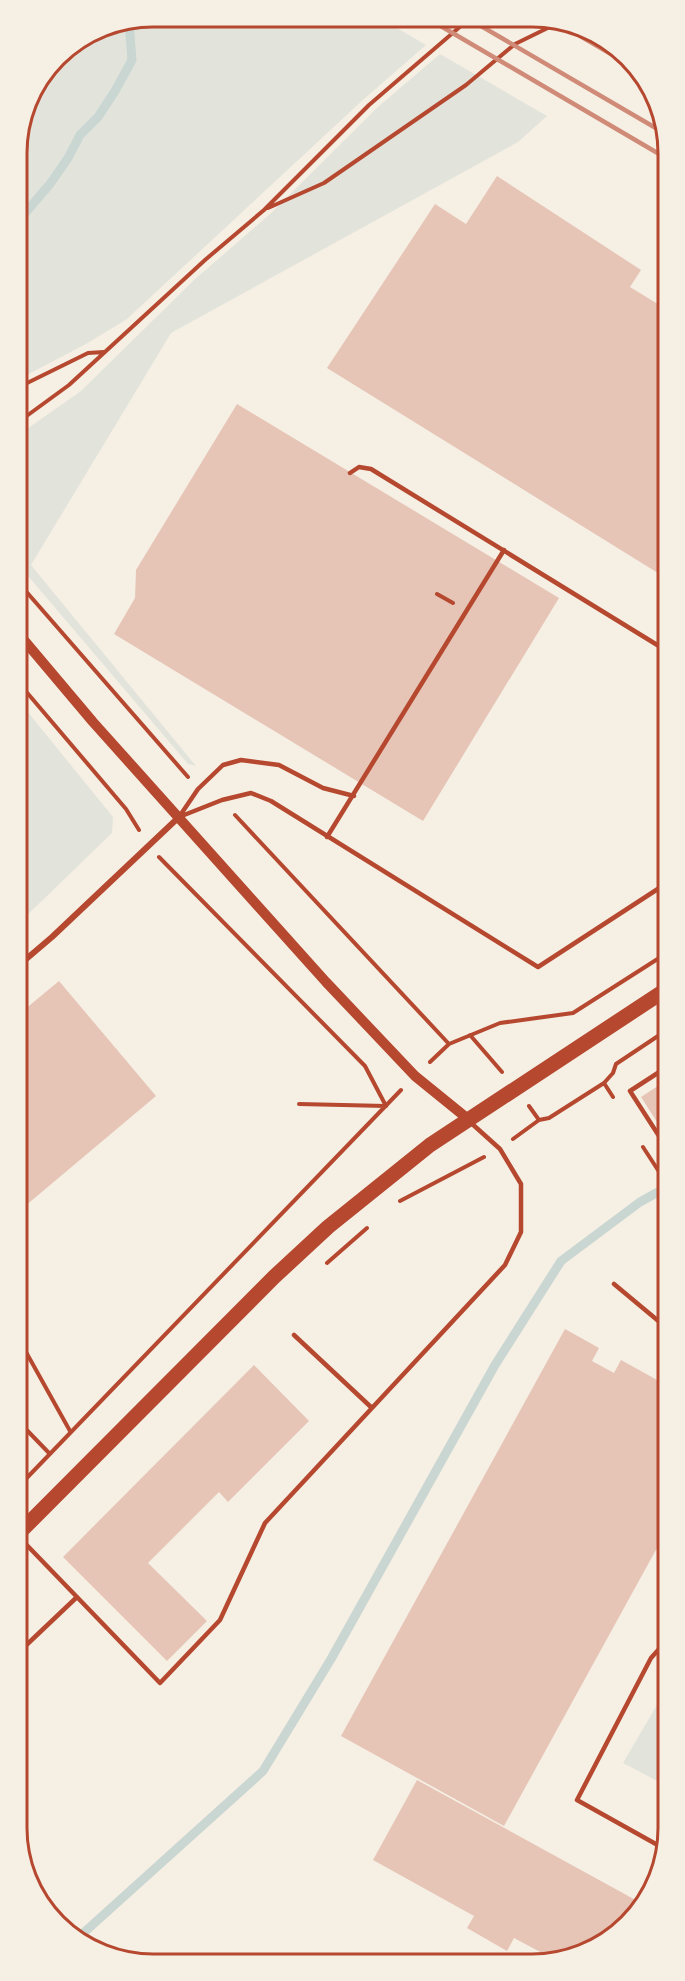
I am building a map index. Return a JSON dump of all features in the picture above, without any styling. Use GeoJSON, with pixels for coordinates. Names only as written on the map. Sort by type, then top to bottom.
{"type":"FeatureCollection","features":[{"type":"Feature","properties":{"kind":"main road"},"geometry":{"type":"LineString","coordinates":[[27,1527],[313,1240],[412,1158],[658,995]]}},
{"type":"Feature","properties":{"kind":"street"},"geometry":{"type":"LineString","coordinates":[[27,644],[93,722],[319,975],[415,1076],[468,1119]]}},
{"type":"Feature","properties":{"kind":"street"},"geometry":{"type":"LineString","coordinates":[[27,958],[178,817]]}},
{"type":"Feature","properties":{"kind":"lane"},"geometry":{"type":"LineString","coordinates":[[350,473],[359,467],[371,469],[658,645]]}},
{"type":"Feature","properties":{"kind":"lane"},"geometry":{"type":"LineString","coordinates":[[327,837],[504,550]]}},
{"type":"Feature","properties":{"kind":"lane"},"geometry":{"type":"LineString","coordinates":[[178,817],[198,789],[223,765],[241,760],[279,765],[323,788],[354,796]]}},
{"type":"Feature","properties":{"kind":"lane"},"geometry":{"type":"LineString","coordinates":[[178,817],[222,800],[252,793],[271,801],[538,967],[658,889]]}},
{"type":"Feature","properties":{"kind":"lane"},"geometry":{"type":"LineString","coordinates":[[658,1073],[630,1091],[658,1134]]}},
{"type":"Feature","properties":{"kind":"lane"},"geometry":{"type":"LineString","coordinates":[[27,1544],[160,1683],[220,1620],[265,1523],[505,1264],[521,1232],[521,1184],[500,1149],[468,1119]]}},
{"type":"Feature","properties":{"kind":"lane"},"geometry":{"type":"LineString","coordinates":[[614,1284],[658,1321]]}},
{"type":"Feature","properties":{"kind":"lane"},"geometry":{"type":"LineString","coordinates":[[294,1335],[372,1408]]}},
{"type":"Feature","properties":{"kind":"lane"},"geometry":{"type":"LineString","coordinates":[[27,1644],[77,1597]]}},
{"type":"Feature","properties":{"kind":"lane"},"geometry":{"type":"LineString","coordinates":[[657,1845],[577,1800],[651,1658],[658,1650]]}},
{"type":"Feature","properties":{"kind":"path"},"geometry":{"type":"LineString","coordinates":[[27,416],[69,385],[264,210],[369,105],[460,27]]}},
{"type":"Feature","properties":{"kind":"path"},"geometry":{"type":"LineString","coordinates":[[264,210],[324,183],[466,85],[515,44],[548,28]]}},
{"type":"Feature","properties":{"kind":"path"},"geometry":{"type":"LineString","coordinates":[[27,383],[88,353],[105,352]]}},
{"type":"Feature","properties":{"kind":"path"},"geometry":{"type":"LineString","coordinates":[[27,693],[126,809],[148,846],[364,1066],[386,1106]]}},
{"type":"Feature","properties":{"kind":"path"},"geometry":{"type":"LineString","coordinates":[[27,1477],[448,1044],[500,1023],[573,1013],[658,959]]}},
{"type":"Feature","properties":{"kind":"path"},"geometry":{"type":"LineString","coordinates":[[398,1202],[500,1149],[539,1120],[549,1118],[604,1083],[613,1073],[616,1064],[658,1036]]}},
{"type":"Feature","properties":{"kind":"path"},"geometry":{"type":"LineString","coordinates":[[604,1083],[616,1103]]}},
{"type":"Feature","properties":{"kind":"path"},"geometry":{"type":"LineString","coordinates":[[299,1104],[386,1106]]}},
{"type":"Feature","properties":{"kind":"path"},"geometry":{"type":"LineString","coordinates":[[641,1144],[658,1171]]}},
{"type":"Feature","properties":{"kind":"path"},"geometry":{"type":"LineString","coordinates":[[320,1268],[372,1224]]}},
{"type":"Feature","properties":{"kind":"path"},"geometry":{"type":"LineString","coordinates":[[27,1354],[70,1431]]}},
{"type":"Feature","properties":{"kind":"path"},"geometry":{"type":"LineString","coordinates":[[27,1430],[49,1453]]}},
{"type":"Feature","properties":{"kind":"shaded area"},"geometry":{"type":"Polygon","coordinates":[[[153,27],[395,27],[426,45],[364,99],[127,319],[86,344],[27,375],[28,137],[31,121],[44,90],[70,58],[90,44],[113,34],[129,29],[153,27]]]}},
{"type":"Feature","properties":{"kind":"shaded area"},"geometry":{"type":"Polygon","coordinates":[[[440,54],[547,116],[518,142],[171,333],[31,565],[196,766],[188,764],[27,575],[27,429],[81,391],[194,280],[270,214],[379,106],[440,54]]]}},
{"type":"Feature","properties":{"kind":"shaded area"},"geometry":{"type":"Polygon","coordinates":[[[27,711],[113,817],[112,833],[27,915],[27,711]]]}},
{"type":"Feature","properties":{"kind":"shaded area"},"geometry":{"type":"Polygon","coordinates":[[[658,1703],[658,1781],[623,1763],[658,1703]]]}},
{"type":"Feature","properties":{"kind":"building"},"geometry":{"type":"Polygon","coordinates":[[[497,176],[641,270],[630,287],[658,304],[658,573],[327,368],[435,204],[466,224],[497,176]]]}},
{"type":"Feature","properties":{"kind":"building"},"geometry":{"type":"Polygon","coordinates":[[[237,404],[559,598],[423,821],[114,634],[135,598],[136,570],[237,404]]]}},
{"type":"Feature","properties":{"kind":"building"},"geometry":{"type":"Polygon","coordinates":[[[59,981],[156,1096],[27,1204],[27,1008],[59,981]]]}},
{"type":"Feature","properties":{"kind":"building"},"geometry":{"type":"Polygon","coordinates":[[[658,1086],[657,1122],[641,1097],[658,1086]]]}},
{"type":"Feature","properties":{"kind":"building"},"geometry":{"type":"Polygon","coordinates":[[[565,1329],[599,1348],[592,1361],[614,1373],[621,1360],[658,1380],[658,1546],[504,1826],[341,1736],[565,1329]]]}},
{"type":"Feature","properties":{"kind":"building"},"geometry":{"type":"Polygon","coordinates":[[[254,1365],[309,1421],[228,1502],[219,1492],[148,1563],[207,1621],[167,1661],[63,1557],[254,1365]]]}},
{"type":"Feature","properties":{"kind":"building"},"geometry":{"type":"Polygon","coordinates":[[[417,1780],[635,1900],[609,1928],[580,1944],[556,1952],[543,1953],[514,1938],[507,1951],[467,1928],[474,1916],[373,1860],[417,1780]]]}},
{"type":"Feature","properties":{"kind":"waterway"},"geometry":{"type":"LineString","coordinates":[[27,211],[50,184],[80,135],[98,117],[115,91],[132,60],[130,29]]}},
{"type":"Feature","properties":{"kind":"waterway"},"geometry":{"type":"LineString","coordinates":[[83,1933],[263,1771],[331,1659],[495,1365],[561,1261],[640,1202],[658,1192]]}},
{"type":"Feature","properties":{"kind":"railway"},"geometry":{"type":"LineString","coordinates":[[442,27],[658,153]]}},
{"type":"Feature","properties":{"kind":"railway"},"geometry":{"type":"LineString","coordinates":[[483,27],[656,128]]}},
{"type":"Feature","properties":{"kind":"railway"},"geometry":{"type":"LineString","coordinates":[[589,41],[606,51]]}}]}
